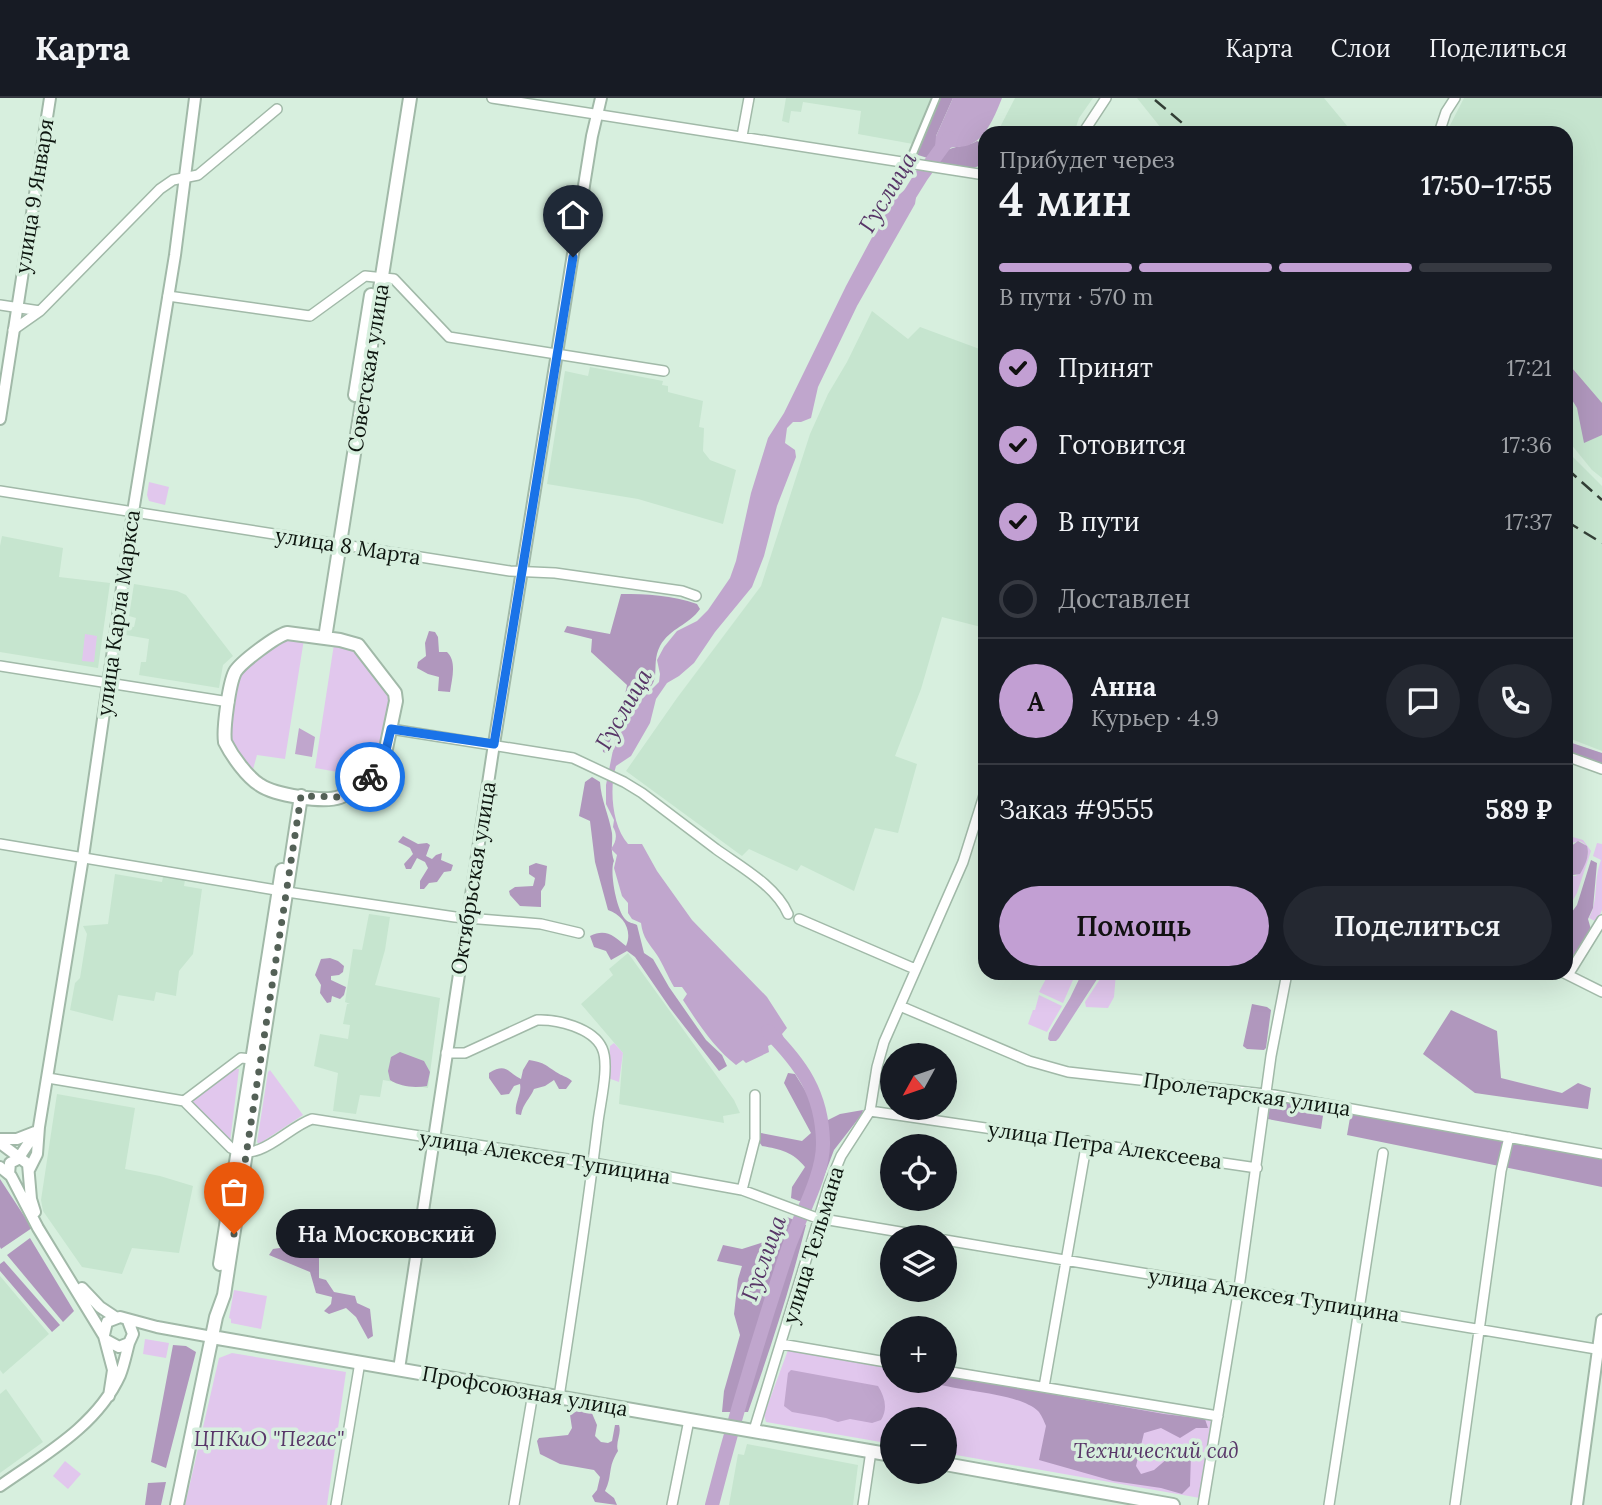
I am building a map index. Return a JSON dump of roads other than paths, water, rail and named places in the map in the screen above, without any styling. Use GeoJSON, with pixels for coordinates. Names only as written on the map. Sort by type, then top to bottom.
{"type":"FeatureCollection","features":[{"type":"Feature","properties":{"kind":"main road","name":"Советская улица"},"geometry":{"type":"LineString","coordinates":[[378,277],[402,98]]}},
{"type":"Feature","properties":{"kind":"main road","name":"Советская улица"},"geometry":{"type":"LineString","coordinates":[[321,637],[378,277],[410,98]]}},
{"type":"Feature","properties":{"kind":"main road"},"geometry":{"type":"LineString","coordinates":[[287,633],[321,637],[358,645],[393,689],[396,701],[383,763],[379,770],[338,797],[297,796],[259,785],[227,746],[224,737],[232,679],[238,668],[287,633]]}},
{"type":"Feature","properties":{"kind":"main road"},"geometry":{"type":"LineString","coordinates":[[177,1505],[216,1317],[216,1293],[242,1152],[297,796]]}},
{"type":"Feature","properties":{"kind":"main road"},"geometry":{"type":"LineString","coordinates":[[242,1152],[252,1059],[282,891]]}},
{"type":"Feature","properties":{"kind":"main road","name":"Профсоюзная улица"},"geometry":{"type":"LineString","coordinates":[[212,1337],[880,1453]]}},
{"type":"Feature","properties":{"kind":"main road"},"geometry":{"type":"LineString","coordinates":[[957,1466],[1173,1505]]}},
{"type":"Feature","properties":{"kind":"street","name":"улица 9 Января"},"geometry":{"type":"LineString","coordinates":[[0,419],[50,98]]}},
{"type":"Feature","properties":{"kind":"street","name":"улица Карла Маркса"},"geometry":{"type":"LineString","coordinates":[[28,1171],[37,1154],[168,296],[195,98]]}},
{"type":"Feature","properties":{"kind":"street"},"geometry":{"type":"LineString","coordinates":[[492,98],[912,161],[978,174]]}},
{"type":"Feature","properties":{"kind":"street","name":"Октябрьская улица"},"geometry":{"type":"LineString","coordinates":[[399,1369],[494,744],[601,98]]}},
{"type":"Feature","properties":{"kind":"street"},"geometry":{"type":"LineString","coordinates":[[742,136],[749,98]]}},
{"type":"Feature","properties":{"kind":"street"},"geometry":{"type":"LineString","coordinates":[[912,161],[936,98]]}},
{"type":"Feature","properties":{"kind":"street"},"geometry":{"type":"LineString","coordinates":[[1088,126],[1106,98]]}},
{"type":"Feature","properties":{"kind":"street"},"geometry":{"type":"LineString","coordinates":[[1442,126],[1446,112],[1455,98]]}},
{"type":"Feature","properties":{"kind":"street"},"geometry":{"type":"LineString","coordinates":[[13,330],[40,311],[160,189],[173,180],[198,175],[277,109]]}},
{"type":"Feature","properties":{"kind":"street"},"geometry":{"type":"LineString","coordinates":[[168,296],[310,316],[365,276],[394,279],[449,337],[664,371]]}},
{"type":"Feature","properties":{"kind":"street"},"geometry":{"type":"LineString","coordinates":[[0,305],[40,311]]}},
{"type":"Feature","properties":{"kind":"street","name":"улица 8 Марта"},"geometry":{"type":"LineString","coordinates":[[0,491],[335,545],[522,571],[566,574],[682,591],[696,596]]}},
{"type":"Feature","properties":{"kind":"street"},"geometry":{"type":"LineString","coordinates":[[0,666],[229,702]]}},
{"type":"Feature","properties":{"kind":"street"},"geometry":{"type":"LineString","coordinates":[[391,729],[573,758],[596,768],[624,782],[757,879],[783,904],[788,914]]}},
{"type":"Feature","properties":{"kind":"street"},"geometry":{"type":"LineString","coordinates":[[1573,759],[1602,769]]}},
{"type":"Feature","properties":{"kind":"street","name":"улица Тельмана"},"geometry":{"type":"LineString","coordinates":[[749,1429],[781,1345],[813,1216],[841,1156],[870,1111],[884,1042],[963,862],[978,814]]}},
{"type":"Feature","properties":{"kind":"street"},"geometry":{"type":"LineString","coordinates":[[0,844],[282,891],[467,917],[541,924],[579,933]]}},
{"type":"Feature","properties":{"kind":"street"},"geometry":{"type":"LineString","coordinates":[[799,919],[915,969]]}},
{"type":"Feature","properties":{"kind":"street"},"geometry":{"type":"LineString","coordinates":[[1573,964],[1602,920]]}},
{"type":"Feature","properties":{"kind":"street"},"geometry":{"type":"LineString","coordinates":[[1573,978],[1602,992]]}},
{"type":"Feature","properties":{"kind":"street"},"geometry":{"type":"LineString","coordinates":[[1203,1505],[1238,1289],[1277,1018],[1285,980]]}},
{"type":"Feature","properties":{"kind":"street","name":"Пролетарская улица"},"geometry":{"type":"LineString","coordinates":[[900,1006],[1029,1061],[1068,1072],[1266,1094],[1602,1154]]}},
{"type":"Feature","properties":{"kind":"street"},"geometry":{"type":"LineString","coordinates":[[446,1053],[465,1053],[537,1020],[568,1023],[591,1036],[602,1048],[605,1066],[559,1397]]}},
{"type":"Feature","properties":{"kind":"street"},"geometry":{"type":"LineString","coordinates":[[184,1101],[241,1058],[252,1059]]}},
{"type":"Feature","properties":{"kind":"street"},"geometry":{"type":"LineString","coordinates":[[48,1078],[184,1101],[231,1148],[242,1152]]}},
{"type":"Feature","properties":{"kind":"street"},"geometry":{"type":"LineString","coordinates":[[742,1190],[755,1139],[755,1095]]}},
{"type":"Feature","properties":{"kind":"street","name":"улица Петра Алексеева"},"geometry":{"type":"LineString","coordinates":[[870,1111],[1256,1168]]}},
{"type":"Feature","properties":{"kind":"street","name":"улица Алексея Тупицина"},"geometry":{"type":"LineString","coordinates":[[242,1152],[255,1153],[312,1119],[593,1163],[742,1190],[813,1216],[880,1228]]}},
{"type":"Feature","properties":{"kind":"street"},"geometry":{"type":"LineString","coordinates":[[0,1141],[25,1137],[39,1127]]}},
{"type":"Feature","properties":{"kind":"street"},"geometry":{"type":"LineString","coordinates":[[39,1127],[18,1158],[10,1163],[7,1172],[52,1253],[105,1338],[119,1347],[142,1331],[157,1327]]}},
{"type":"Feature","properties":{"kind":"street"},"geometry":{"type":"LineString","coordinates":[[1455,1505],[1509,1137]]}},
{"type":"Feature","properties":{"kind":"street"},"geometry":{"type":"LineString","coordinates":[[0,1141],[26,1162],[32,1206],[60,1257],[92,1300],[115,1317],[128,1321],[133,1329],[121,1371],[109,1396],[88,1420],[62,1442],[0,1486]]}},
{"type":"Feature","properties":{"kind":"street"},"geometry":{"type":"LineString","coordinates":[[1044,1387],[1087,1142]]}},
{"type":"Feature","properties":{"kind":"street"},"geometry":{"type":"LineString","coordinates":[[1329,1505],[1383,1153]]}},
{"type":"Feature","properties":{"kind":"street"},"geometry":{"type":"LineString","coordinates":[[7,1172],[20,1179],[28,1171]]}},
{"type":"Feature","properties":{"kind":"street","name":"улица Алексея Тупицина"},"geometry":{"type":"LineString","coordinates":[[957,1242],[1600,1350]]}},
{"type":"Feature","properties":{"kind":"street"},"geometry":{"type":"LineString","coordinates":[[109,1396],[113,1370],[104,1326],[115,1317]]}},
{"type":"Feature","properties":{"kind":"street"},"geometry":{"type":"LineString","coordinates":[[1577,1505],[1602,1320]]}},
{"type":"Feature","properties":{"kind":"street","name":"Профсоюзная улица"},"geometry":{"type":"LineString","coordinates":[[128,1321],[212,1337]]}},
{"type":"Feature","properties":{"kind":"street"},"geometry":{"type":"LineString","coordinates":[[781,1345],[880,1361]]}},
{"type":"Feature","properties":{"kind":"street"},"geometry":{"type":"LineString","coordinates":[[336,1505],[359,1362]]}},
{"type":"Feature","properties":{"kind":"street"},"geometry":{"type":"LineString","coordinates":[[957,1373],[1218,1416]]}},
{"type":"Feature","properties":{"kind":"street"},"geometry":{"type":"LineString","coordinates":[[514,1505],[533,1392]]}},
{"type":"Feature","properties":{"kind":"street"},"geometry":{"type":"LineString","coordinates":[[672,1505],[689,1420]]}},
{"type":"Feature","properties":{"kind":"street"},"geometry":{"type":"LineString","coordinates":[[863,1505],[871,1451]]}},
{"type":"Feature","properties":{"kind":"waterway","name":"Гуслица"},"geometry":{"type":"LineString","coordinates":[[907,199],[949,138]]}},
{"type":"Feature","properties":{"kind":"waterway","name":"Гуслица"},"geometry":{"type":"LineString","coordinates":[[712,1505],[767,1312],[820,1168],[822,1155],[822,1125],[814,1094],[800,1068],[768,1031]]}},
{"type":"Feature","properties":{"kind":"railway"},"geometry":{"type":"LineString","coordinates":[[1155,100],[1186,126]]}},
{"type":"Feature","properties":{"kind":"railway"},"geometry":{"type":"LineString","coordinates":[[1573,474],[1602,500]]}},
{"type":"Feature","properties":{"kind":"railway"},"geometry":{"type":"LineString","coordinates":[[1573,525],[1602,543]]}},
{"type":"Feature","properties":{"kind":"place","name":"На Московский"},"geometry":{"type":"Point","coordinates":[234,1234]}},
{"type":"Feature","properties":{"kind":"park label","name":"ЦПКиО \"Пегас\""},"geometry":{"type":"Point","coordinates":[269,1438]}},
{"type":"Feature","properties":{"kind":"park label","name":"Технический сад"},"geometry":{"type":"Point","coordinates":[1156,1450]}}]}
